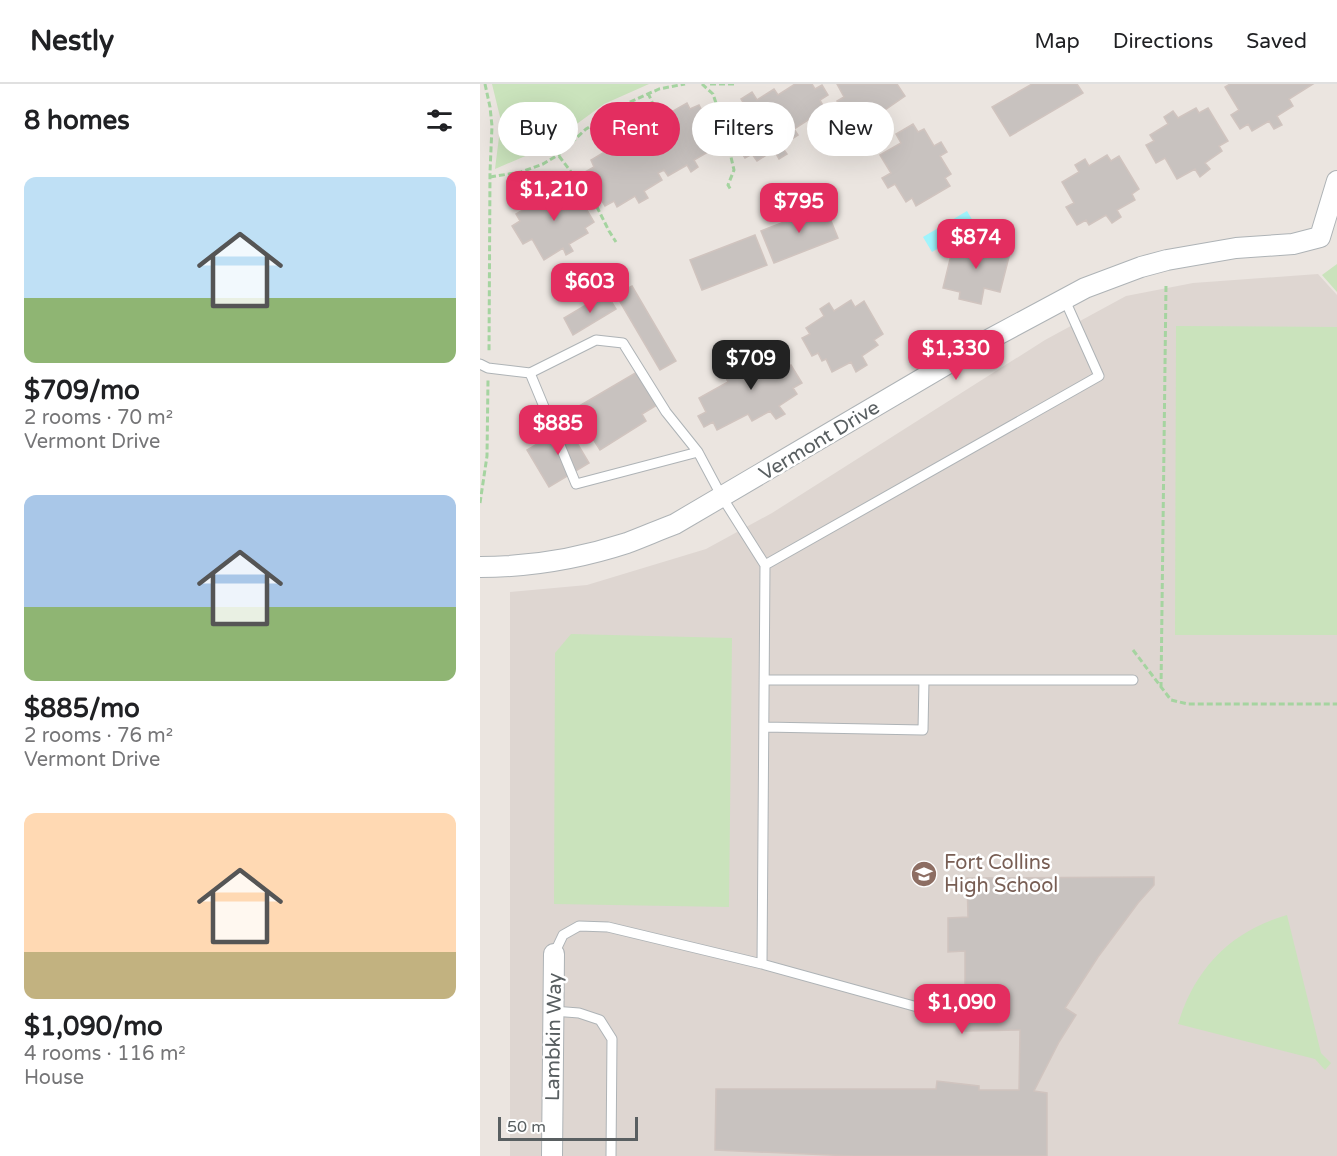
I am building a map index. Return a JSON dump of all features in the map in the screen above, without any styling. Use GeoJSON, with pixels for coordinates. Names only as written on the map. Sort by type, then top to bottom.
{"type":"FeatureCollection","features":[{"type":"Feature","properties":{"kind":"street","name":"Vermont Drive"},"geometry":{"type":"LineString","coordinates":[[480,567],[535,564],[586,554],[627,543],[675,524],[988,340],[1085,288],[1167,260],[1236,248],[1293,244],[1320,237],[1337,181]]}},
{"type":"Feature","properties":{"kind":"street","name":"Lambkin Way"},"geometry":{"type":"LineString","coordinates":[[552,1156],[554,954]]}},
{"type":"Feature","properties":{"kind":"lane"},"geometry":{"type":"LineString","coordinates":[[765,565],[1099,376],[1064,298]]}},
{"type":"Feature","properties":{"kind":"lane"},"geometry":{"type":"LineString","coordinates":[[484,366],[530,373],[596,340],[623,343],[666,412],[698,452],[722,498],[765,565],[762,964]]}},
{"type":"Feature","properties":{"kind":"lane"},"geometry":{"type":"LineString","coordinates":[[530,373],[576,484],[698,452]]}},
{"type":"Feature","properties":{"kind":"lane"},"geometry":{"type":"LineString","coordinates":[[765,680],[1133,680]]}},
{"type":"Feature","properties":{"kind":"lane"},"geometry":{"type":"LineString","coordinates":[[764,727],[924,729],[924,680]]}},
{"type":"Feature","properties":{"kind":"lane"},"geometry":{"type":"LineString","coordinates":[[554,954],[563,935],[579,926],[608,927],[762,964],[921,1008]]}},
{"type":"Feature","properties":{"kind":"lane"},"geometry":{"type":"LineString","coordinates":[[553,1011],[579,1014],[600,1020],[612,1039],[610,1156]]}},
{"type":"Feature","properties":{"kind":"path"},"geometry":{"type":"LineString","coordinates":[[480,503],[487,456],[484,366],[490,290],[492,126],[485,84]]}},
{"type":"Feature","properties":{"kind":"path"},"geometry":{"type":"LineString","coordinates":[[630,102],[659,89],[685,84]]}},
{"type":"Feature","properties":{"kind":"path"},"geometry":{"type":"LineString","coordinates":[[702,84],[714,94],[719,110],[734,170],[728,185],[731,190]]}},
{"type":"Feature","properties":{"kind":"path"},"geometry":{"type":"LineString","coordinates":[[710,84],[737,84]]}},
{"type":"Feature","properties":{"kind":"path"},"geometry":{"type":"LineString","coordinates":[[648,93],[652,102]]}},
{"type":"Feature","properties":{"kind":"path"},"geometry":{"type":"LineString","coordinates":[[578,137],[590,127]]}},
{"type":"Feature","properties":{"kind":"path"},"geometry":{"type":"LineString","coordinates":[[490,177],[521,172],[556,156]]}},
{"type":"Feature","properties":{"kind":"path"},"geometry":{"type":"LineString","coordinates":[[559,156],[596,205],[616,242]]}},
{"type":"Feature","properties":{"kind":"path"},"geometry":{"type":"LineString","coordinates":[[1161,688],[1166,285]]}},
{"type":"Feature","properties":{"kind":"path"},"geometry":{"type":"LineString","coordinates":[[1133,650],[1171,700],[1188,704],[1337,704]]}},
{"type":"Feature","properties":{"kind":"shaded area","name":"Fort Collins High School"},"geometry":{"type":"Polygon","coordinates":[[[1318,274],[1337,295],[1337,1156],[510,1156],[510,592],[587,585],[706,549],[772,513],[1045,340],[1126,296],[1193,283],[1318,274]]]}},
{"type":"Feature","properties":{"kind":"green space"},"geometry":{"type":"Polygon","coordinates":[[[492,84],[649,84],[608,102],[590,102],[590,114],[578,123],[578,102],[498,102],[498,109],[492,84]]]}},
{"type":"Feature","properties":{"kind":"green space"},"geometry":{"type":"Polygon","coordinates":[[[498,145],[498,156],[525,156],[495,169],[498,145]]]}},
{"type":"Feature","properties":{"kind":"green space"},"geometry":{"type":"Polygon","coordinates":[[[1337,264],[1337,292],[1322,275],[1337,264]]]}},
{"type":"Feature","properties":{"kind":"green space"},"geometry":{"type":"Polygon","coordinates":[[[1176,326],[1337,327],[1337,635],[1175,635],[1176,326]]]}},
{"type":"Feature","properties":{"kind":"green space"},"geometry":{"type":"Polygon","coordinates":[[[571,634],[732,638],[729,907],[554,904],[555,653],[571,634]]]}},
{"type":"Feature","properties":{"kind":"green space"},"geometry":{"type":"Polygon","coordinates":[[[1287,915],[1321,1053],[1331,1063],[1325,1070],[1315,1059],[1178,1024],[1194,986],[1218,954],[1249,931],[1287,915]]]}},
{"type":"Feature","properties":{"kind":"water"},"geometry":{"type":"Polygon","coordinates":[[[967,211],[976,226],[932,252],[923,237],[967,211]]]}},
{"type":"Feature","properties":{"kind":"building"},"geometry":{"type":"Polygon","coordinates":[[[795,84],[812,84],[815,89],[822,85],[828,95],[820,100],[821,102],[807,102],[807,121],[795,128],[795,102],[743,102],[741,99],[752,92],[757,100],[774,89],[778,95],[795,84]]]}},
{"type":"Feature","properties":{"kind":"building"},"geometry":{"type":"Polygon","coordinates":[[[837,84],[897,84],[905,96],[894,104],[838,102],[844,97],[837,84]]]}},
{"type":"Feature","properties":{"kind":"building"},"geometry":{"type":"Polygon","coordinates":[[[1032,84],[1077,84],[1083,93],[1010,136],[992,107],[1032,84]]]}},
{"type":"Feature","properties":{"kind":"building"},"geometry":{"type":"Polygon","coordinates":[[[1230,84],[1313,84],[1289,99],[1293,106],[1277,116],[1282,125],[1274,129],[1269,121],[1252,131],[1248,124],[1240,129],[1231,115],[1239,110],[1225,87],[1230,84]]]}},
{"type":"Feature","properties":{"kind":"building"},"geometry":{"type":"Polygon","coordinates":[[[687,103],[690,109],[692,108],[692,156],[701,156],[694,160],[698,167],[691,172],[687,165],[668,176],[664,170],[658,173],[662,180],[644,191],[648,198],[639,203],[635,196],[617,207],[614,201],[605,206],[585,172],[594,167],[591,160],[598,156],[680,156],[680,107],[687,103]]]}},
{"type":"Feature","properties":{"kind":"building"},"geometry":{"type":"Polygon","coordinates":[[[1196,108],[1199,113],[1208,108],[1228,141],[1219,146],[1222,151],[1205,163],[1210,169],[1200,177],[1195,169],[1177,179],[1165,158],[1156,163],[1146,145],[1154,141],[1150,135],[1168,124],[1164,117],[1173,111],[1178,118],[1196,108]]]}},
{"type":"Feature","properties":{"kind":"building"},"geometry":{"type":"Polygon","coordinates":[[[913,124],[918,132],[924,129],[934,146],[941,142],[947,152],[940,156],[951,174],[945,178],[950,186],[916,206],[912,198],[906,202],[895,184],[888,188],[882,178],[891,173],[881,156],[894,156],[894,147],[901,143],[896,134],[913,124]]]}},
{"type":"Feature","properties":{"kind":"building"},"geometry":{"type":"Polygon","coordinates":[[[1107,155],[1111,161],[1119,156],[1139,189],[1132,194],[1135,200],[1117,210],[1121,217],[1112,223],[1106,215],[1089,225],[1086,220],[1077,225],[1066,207],[1074,203],[1062,182],[1079,172],[1075,165],[1085,159],[1089,166],[1107,155]]]}},
{"type":"Feature","properties":{"kind":"building"},"geometry":{"type":"Polygon","coordinates":[[[753,156],[765,156],[757,161],[753,156]]]}},
{"type":"Feature","properties":{"kind":"building"},"geometry":{"type":"Polygon","coordinates":[[[562,188],[566,193],[574,188],[594,222],[585,228],[588,233],[569,244],[573,251],[566,255],[563,248],[544,260],[532,239],[523,244],[512,226],[520,221],[516,214],[533,204],[529,196],[539,191],[544,199],[562,188]]]}},
{"type":"Feature","properties":{"kind":"building"},"geometry":{"type":"Polygon","coordinates":[[[825,206],[838,238],[774,263],[761,231],[825,206]]]}},
{"type":"Feature","properties":{"kind":"building"},"geometry":{"type":"Polygon","coordinates":[[[755,235],[767,265],[702,290],[690,260],[755,235]]]}},
{"type":"Feature","properties":{"kind":"building"},"geometry":{"type":"Polygon","coordinates":[[[974,240],[1011,249],[1000,292],[984,288],[981,304],[959,299],[960,292],[943,288],[954,243],[972,247],[974,240]]]}},
{"type":"Feature","properties":{"kind":"building"},"geometry":{"type":"Polygon","coordinates":[[[632,286],[676,361],[660,370],[616,295],[632,286]]]}},
{"type":"Feature","properties":{"kind":"building"},"geometry":{"type":"Polygon","coordinates":[[[606,293],[616,309],[573,335],[564,318],[606,293]]]}},
{"type":"Feature","properties":{"kind":"building"},"geometry":{"type":"Polygon","coordinates":[[[851,300],[855,307],[864,301],[883,334],[874,340],[878,345],[862,356],[867,365],[856,372],[851,362],[832,372],[826,359],[822,361],[818,353],[812,356],[802,338],[810,334],[806,328],[824,316],[820,309],[829,303],[834,311],[851,300]]]}},
{"type":"Feature","properties":{"kind":"building"},"geometry":{"type":"Polygon","coordinates":[[[770,349],[783,370],[791,365],[802,383],[793,388],[797,394],[779,406],[785,414],[776,419],[770,411],[752,421],[748,414],[717,430],[713,422],[704,427],[698,416],[706,412],[699,398],[728,382],[725,376],[742,366],[737,358],[749,353],[752,359],[770,349]]]}},
{"type":"Feature","properties":{"kind":"building"},"geometry":{"type":"Polygon","coordinates":[[[637,372],[657,405],[642,414],[646,421],[600,450],[574,409],[637,372]]]}},
{"type":"Feature","properties":{"kind":"building"},"geometry":{"type":"Polygon","coordinates":[[[567,426],[589,463],[549,487],[527,450],[567,426]]]}},
{"type":"Feature","properties":{"kind":"building"},"geometry":{"type":"Polygon","coordinates":[[[1154,877],[1154,885],[1098,957],[1065,1008],[1076,1015],[1059,1042],[1034,1091],[1047,1093],[1047,1156],[853,1156],[715,1150],[716,1089],[936,1089],[937,1081],[979,1086],[979,1090],[1019,1090],[1020,1030],[965,1031],[965,951],[948,952],[948,918],[968,917],[967,878],[1154,877]]]}},
{"type":"Feature","properties":{"kind":"place","name":"Fort Collins High School"},"geometry":{"type":"Point","coordinates":[924,874]}}]}
